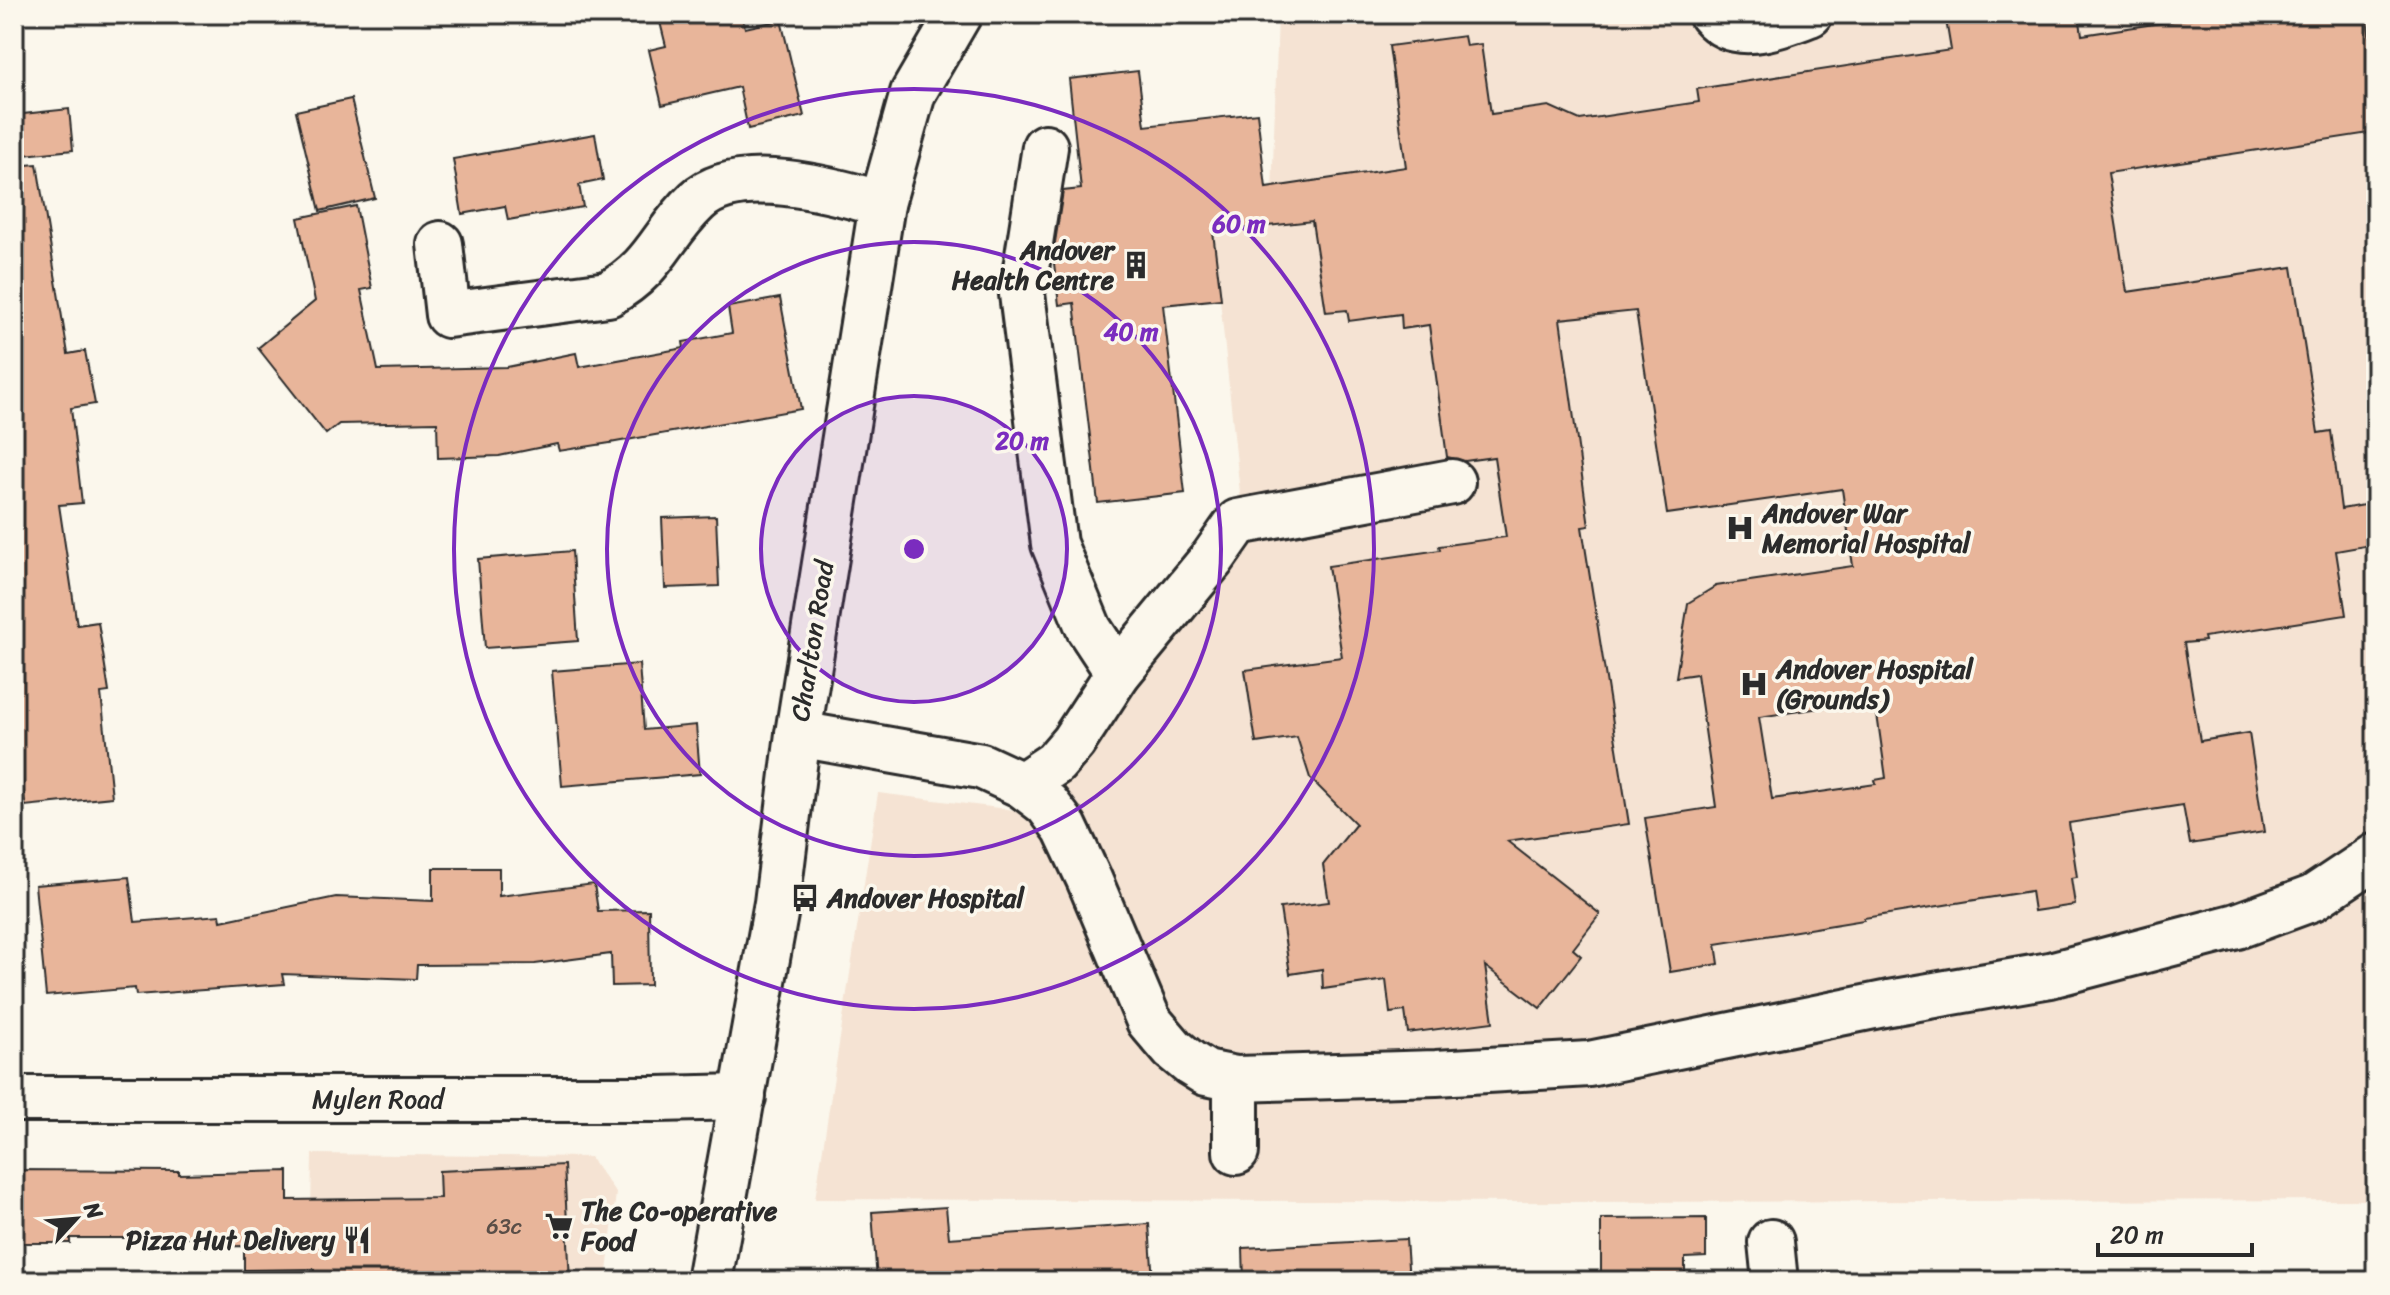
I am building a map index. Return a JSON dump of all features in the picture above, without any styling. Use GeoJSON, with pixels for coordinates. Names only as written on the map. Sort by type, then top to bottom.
{"type":"FeatureCollection","features":[{"type":"Feature","properties":{"kind":"street","name":"Charlton Road"},"geometry":{"type":"LineString","coordinates":[[709,1281],[777,903],[798,734],[882,204],[913,93],[959,14]]}},
{"type":"Feature","properties":{"kind":"street"},"geometry":{"type":"LineString","coordinates":[[1711,14],[1735,31],[1782,24],[1810,14]]}},
{"type":"Feature","properties":{"kind":"street"},"geometry":{"type":"LineString","coordinates":[[1045,147],[1022,294],[1054,544],[1089,629],[1118,673]]}},
{"type":"Feature","properties":{"kind":"street"},"geometry":{"type":"LineString","coordinates":[[440,244],[448,315],[608,294],[629,282],[650,263],[698,200],[720,187],[749,181],[776,183],[850,195],[882,204]]}},
{"type":"Feature","properties":{"kind":"street"},"geometry":{"type":"LineString","coordinates":[[1022,785],[1055,763],[1073,742],[1118,673],[1212,559],[1238,522],[1452,482]]}},
{"type":"Feature","properties":{"kind":"street"},"geometry":{"type":"LineString","coordinates":[[798,734],[981,766],[1022,785],[1047,804],[1065,828],[1089,879],[1149,1021],[1190,1063],[1206,1073],[1236,1079],[1436,1073],[1589,1064],[1889,1003],[2050,975],[2237,926],[2313,898],[2376,856]]}},
{"type":"Feature","properties":{"kind":"street"},"geometry":{"type":"LineString","coordinates":[[1236,1079],[1236,1152]]}},
{"type":"Feature","properties":{"kind":"street","name":"Mylen Road"},"geometry":{"type":"LineString","coordinates":[[14,1099],[743,1097]]}},
{"type":"Feature","properties":{"kind":"shaded area","name":"Andover Hospital (Grounds)"},"geometry":{"type":"Polygon","coordinates":[[[1278,14],[2376,14],[2376,1200],[1536,1202],[815,1199],[878,793],[1023,811],[1246,551],[1213,232],[1271,225],[1278,14]]]}},
{"type":"Feature","properties":{"kind":"shaded area"},"geometry":{"type":"Polygon","coordinates":[[[312,1154],[590,1157],[616,1193],[606,1281],[310,1281],[312,1154]]]}},
{"type":"Feature","properties":{"kind":"building"},"geometry":{"type":"Polygon","coordinates":[[[658,14],[741,14],[745,28],[781,20],[804,116],[748,129],[739,87],[662,105],[649,50],[666,46],[658,14]]]}},
{"type":"Feature","properties":{"kind":"building","name":"Andover War Memorial Hospital"},"geometry":{"type":"Polygon","coordinates":[[[1945,14],[2079,14],[2082,35],[2219,14],[2366,14],[2376,77],[2376,132],[2108,173],[2127,292],[2292,267],[2318,433],[2331,431],[2341,509],[2376,503],[2376,544],[2336,551],[2346,615],[2204,637],[2205,641],[2184,643],[2200,741],[2249,733],[2264,832],[2190,844],[2183,805],[2069,823],[2077,877],[2071,878],[2075,905],[2034,911],[2031,891],[1864,918],[1716,944],[1719,964],[1670,972],[1645,818],[1716,807],[1697,674],[1676,677],[1688,603],[1716,586],[1853,566],[1842,489],[1667,514],[1636,311],[1560,319],[1589,526],[1582,527],[1629,824],[1507,841],[1600,914],[1573,949],[1581,956],[1540,1008],[1485,966],[1493,1022],[1408,1033],[1405,1011],[1390,1013],[1386,980],[1323,989],[1322,969],[1290,974],[1280,908],[1329,902],[1323,865],[1356,824],[1310,778],[1297,737],[1256,743],[1245,670],[1342,657],[1328,566],[1506,537],[1494,457],[1465,461],[1447,457],[1429,325],[1402,329],[1401,314],[1349,321],[1347,310],[1326,312],[1312,221],[1213,232],[1221,299],[1163,305],[1185,493],[1098,503],[1074,303],[1059,305],[1053,255],[1063,191],[1081,189],[1069,79],[1138,71],[1145,126],[1257,113],[1266,188],[1406,167],[1389,46],[1464,36],[1466,46],[1481,44],[1491,114],[1549,106],[1580,120],[1699,102],[1697,89],[1951,50],[1945,14]],[[1875,700],[1759,717],[1772,799],[1876,784],[1875,780],[1886,778],[1875,700]]]}},
{"type":"Feature","properties":{"kind":"building"},"geometry":{"type":"Polygon","coordinates":[[[351,99],[375,198],[320,211],[296,111],[351,99]]]}},
{"type":"Feature","properties":{"kind":"building"},"geometry":{"type":"Polygon","coordinates":[[[69,109],[73,150],[14,156],[14,115],[69,109]]]}},
{"type":"Feature","properties":{"kind":"building"},"geometry":{"type":"Polygon","coordinates":[[[595,134],[603,180],[579,185],[583,207],[508,220],[505,206],[462,214],[453,159],[595,134]]]}},
{"type":"Feature","properties":{"kind":"building"},"geometry":{"type":"Polygon","coordinates":[[[37,164],[68,354],[85,351],[95,404],[71,408],[82,503],[59,505],[77,625],[98,622],[109,692],[101,693],[112,797],[25,806],[14,706],[14,166],[37,164]]]}},
{"type":"Feature","properties":{"kind":"building"},"geometry":{"type":"Polygon","coordinates":[[[356,206],[372,288],[361,290],[378,370],[507,367],[576,353],[579,367],[684,348],[683,342],[732,333],[728,307],[780,298],[801,409],[559,451],[557,444],[499,456],[438,458],[437,422],[339,424],[326,434],[258,348],[315,301],[298,218],[356,206]]]}},
{"type":"Feature","properties":{"kind":"building"},"geometry":{"type":"Polygon","coordinates":[[[716,516],[719,586],[665,588],[662,518],[716,516]]]}},
{"type":"Feature","properties":{"kind":"building"},"geometry":{"type":"Polygon","coordinates":[[[572,551],[578,641],[485,648],[478,559],[572,551]]]}},
{"type":"Feature","properties":{"kind":"building"},"geometry":{"type":"Polygon","coordinates":[[[639,664],[644,730],[696,725],[700,774],[562,786],[552,671],[639,664]]]}},
{"type":"Feature","properties":{"kind":"building"},"geometry":{"type":"Polygon","coordinates":[[[433,868],[499,868],[499,896],[594,884],[598,911],[649,910],[650,985],[612,986],[611,954],[535,964],[417,965],[416,979],[282,974],[284,984],[136,995],[135,988],[46,996],[35,885],[129,877],[135,922],[220,915],[221,921],[336,897],[433,901],[433,868]]]}},
{"type":"Feature","properties":{"kind":"building"},"geometry":{"type":"Polygon","coordinates":[[[564,1165],[570,1281],[314,1281],[314,1269],[244,1270],[244,1246],[198,1247],[198,1238],[70,1238],[70,1243],[14,1243],[14,1170],[179,1171],[179,1174],[288,1171],[288,1200],[440,1198],[439,1171],[564,1165]]]}},
{"type":"Feature","properties":{"kind":"building"},"geometry":{"type":"Polygon","coordinates":[[[946,1207],[949,1238],[1149,1224],[1153,1281],[877,1281],[872,1212],[946,1207]]]}},
{"type":"Feature","properties":{"kind":"building"},"geometry":{"type":"Polygon","coordinates":[[[1706,1218],[1706,1257],[1685,1258],[1685,1281],[1601,1281],[1601,1219],[1706,1218]]]}},
{"type":"Feature","properties":{"kind":"building"},"geometry":{"type":"Polygon","coordinates":[[[1406,1239],[1409,1281],[1244,1281],[1243,1248],[1406,1239]]]}},
{"type":"Feature","properties":{"kind":"place","name":"Andover Health Centre"},"geometry":{"type":"Point","coordinates":[1136,265]}},
{"type":"Feature","properties":{"kind":"place","name":"Andover War Memorial Hospital"},"geometry":{"type":"Point","coordinates":[1740,528]}},
{"type":"Feature","properties":{"kind":"place","name":"Andover Hospital (Grounds)"},"geometry":{"type":"Point","coordinates":[1754,684]}},
{"type":"Feature","properties":{"kind":"place","name":"Andover Hospital"},"geometry":{"type":"Point","coordinates":[805,898]}},
{"type":"Feature","properties":{"kind":"place","name":"The Co-operative Food"},"geometry":{"type":"Point","coordinates":[559,1226]}},
{"type":"Feature","properties":{"kind":"place","name":"Pizza Hut Delivery"},"geometry":{"type":"Point","coordinates":[357,1240]}}]}
